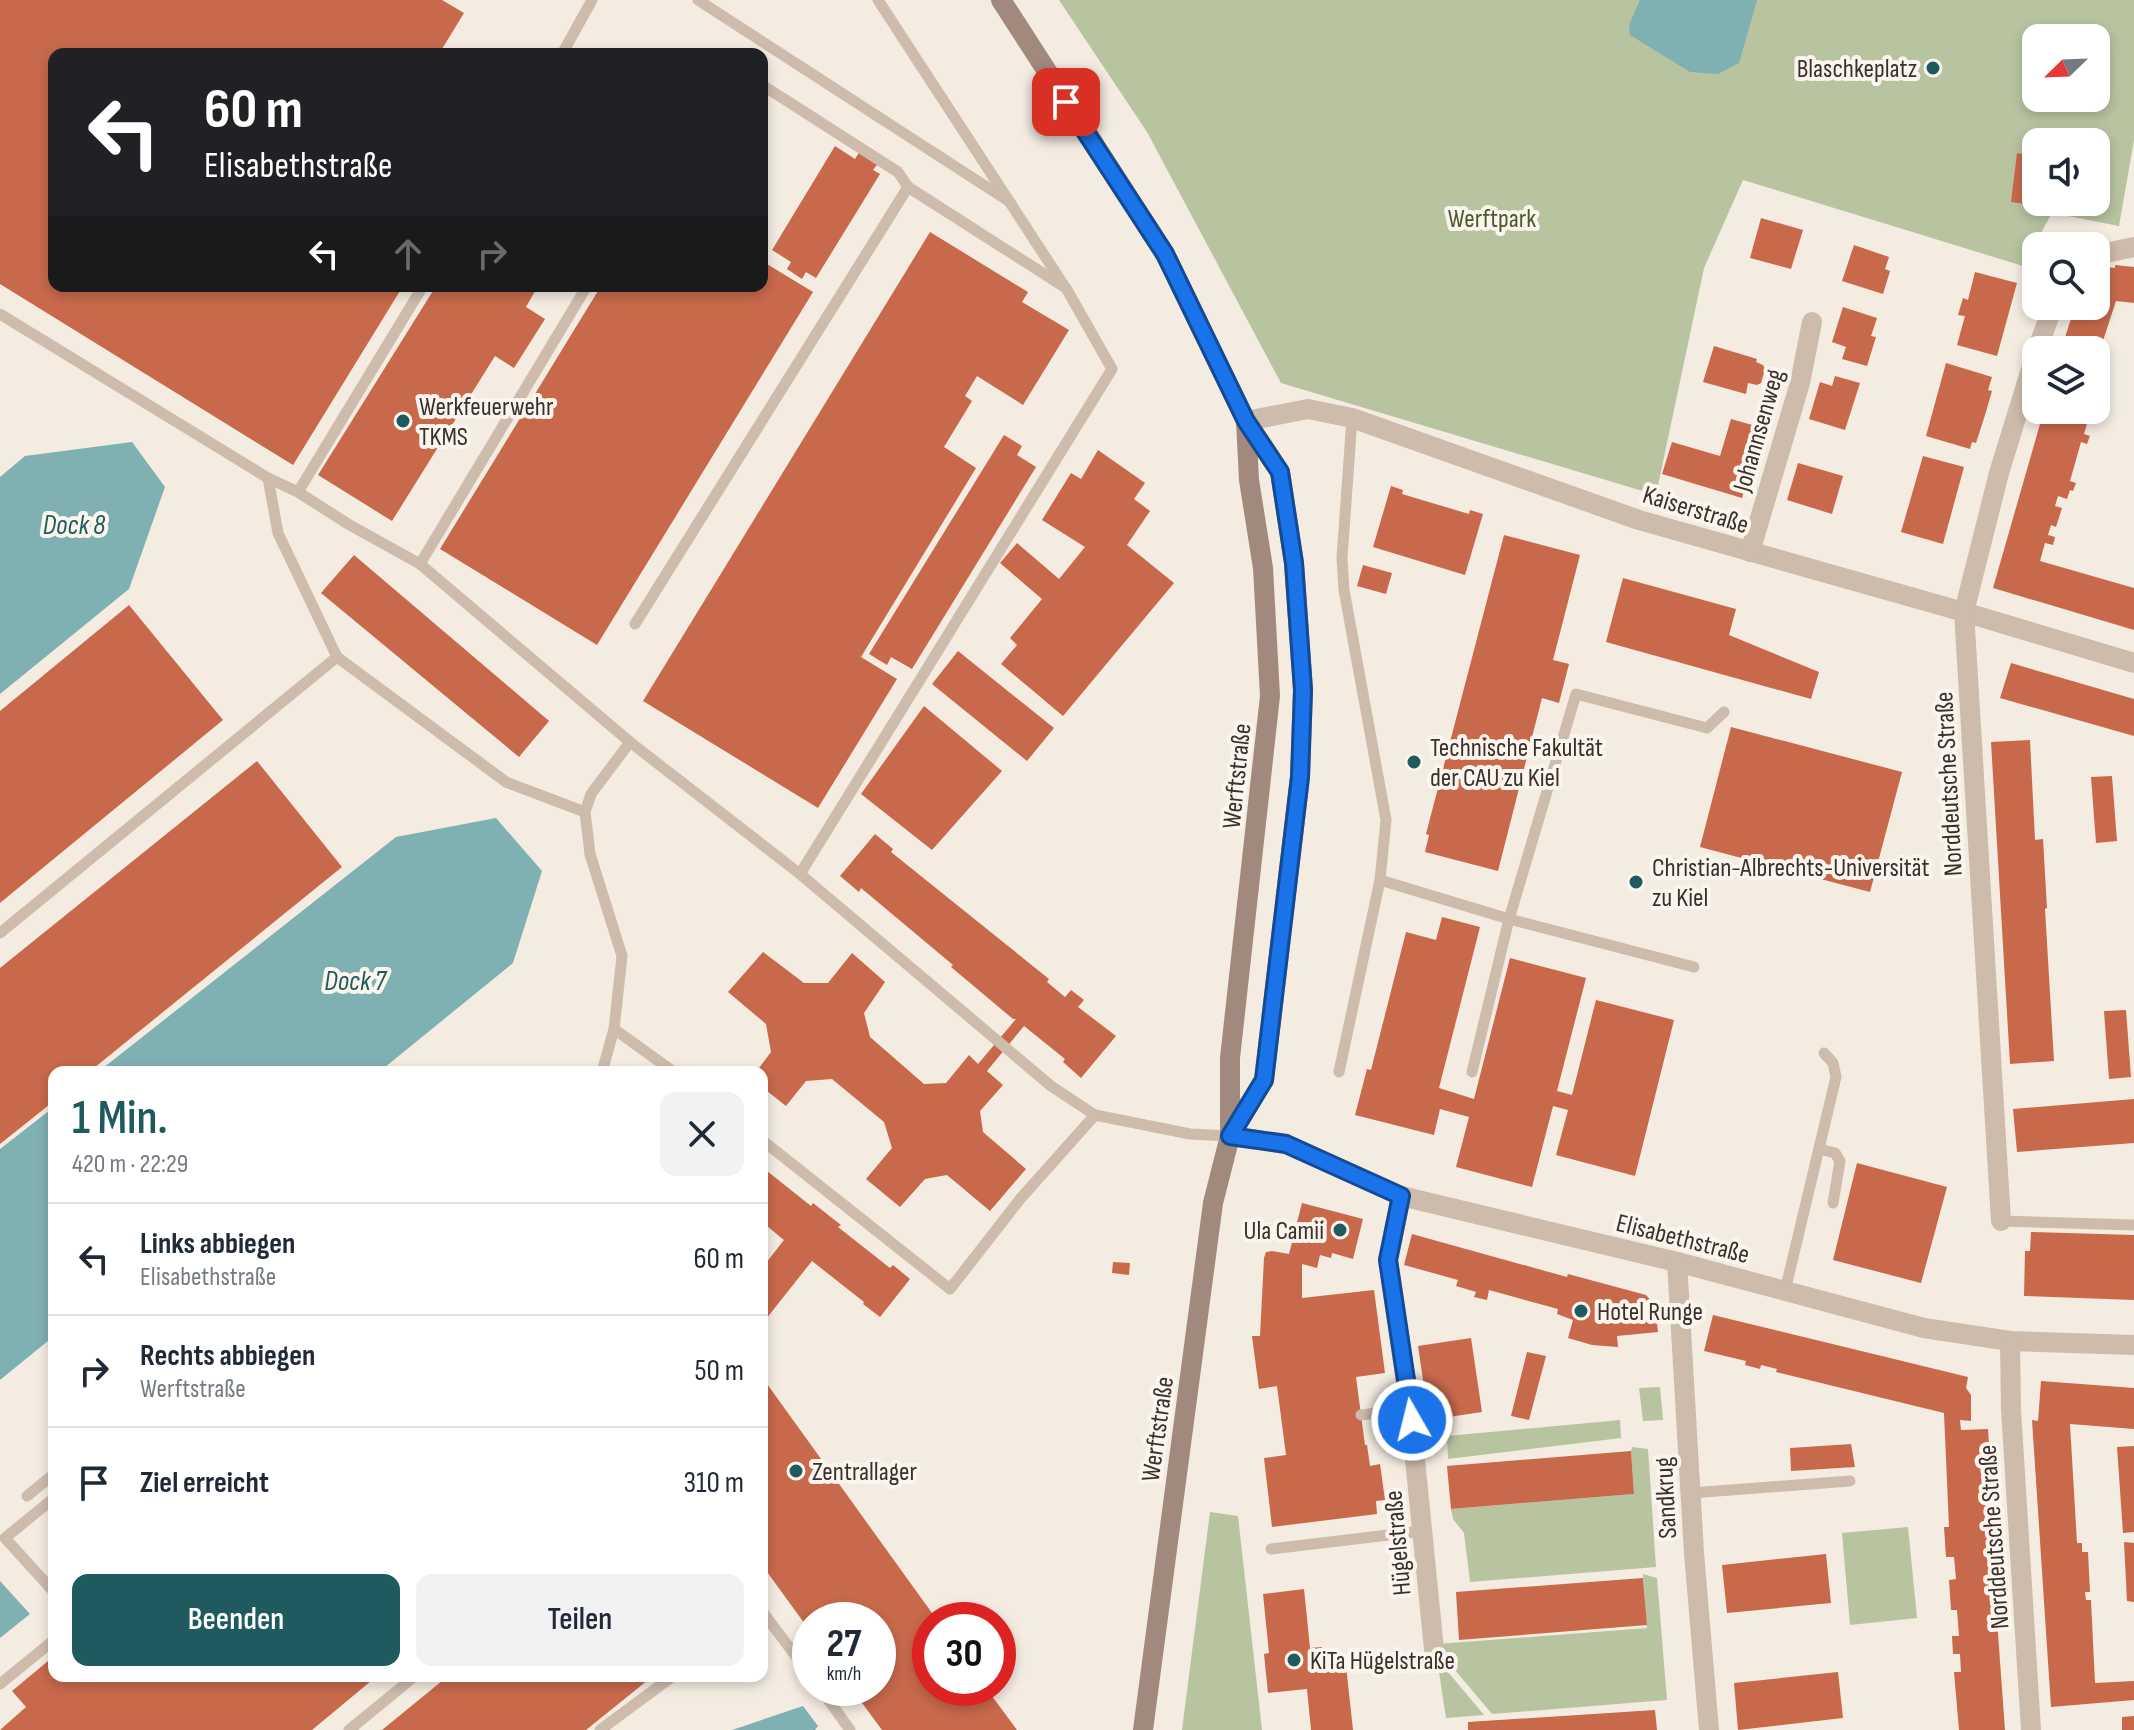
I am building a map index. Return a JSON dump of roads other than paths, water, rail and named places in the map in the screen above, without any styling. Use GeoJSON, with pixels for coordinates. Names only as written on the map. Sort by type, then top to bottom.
{"type":"FeatureCollection","features":[{"type":"Feature","properties":{"kind":"main road","name":"Werftstraße"},"geometry":{"type":"LineString","coordinates":[[1001,0],[1165,254],[1246,421],[1280,472],[1294,563],[1303,690],[1300,777],[1264,1080],[1230,1136]]}},
{"type":"Feature","properties":{"kind":"main road","name":"Werftstraße"},"geometry":{"type":"LineString","coordinates":[[1143,1730],[1213,1203],[1230,1136],[1230,1058],[1270,696],[1263,568],[1249,480],[1246,421]]}},
{"type":"Feature","properties":{"kind":"street"},"geometry":{"type":"LineString","coordinates":[[2110,252],[2134,247]]}},
{"type":"Feature","properties":{"kind":"street","name":"Johannsenweg"},"geometry":{"type":"LineString","coordinates":[[1750,552],[1800,383],[1812,322]]}},
{"type":"Feature","properties":{"kind":"street","name":"Norddeutsche Straße"},"geometry":{"type":"LineString","coordinates":[[2001,1221],[1964,612],[1999,473],[2022,400]]}},
{"type":"Feature","properties":{"kind":"street","name":"Kaiserstraße"},"geometry":{"type":"LineString","coordinates":[[1246,421],[1308,409],[1352,418],[1639,520],[2134,663]]}},
{"type":"Feature","properties":{"kind":"street","name":"Elisabethstraße"},"geometry":{"type":"LineString","coordinates":[[1230,1136],[1286,1144],[1401,1196],[1677,1262],[1924,1328],[2010,1341],[2134,1345]]}},
{"type":"Feature","properties":{"kind":"street","name":"Hügelstraße"},"geometry":{"type":"LineString","coordinates":[[1401,1196],[1388,1260],[1410,1409],[1434,1649]]}},
{"type":"Feature","properties":{"kind":"street","name":"Sandkrug"},"geometry":{"type":"LineString","coordinates":[[1677,1262],[1709,1730]]}},
{"type":"Feature","properties":{"kind":"street","name":"Norddeutsche Straße"},"geometry":{"type":"LineString","coordinates":[[2010,1341],[2011,1409],[2031,1730]]}},
{"type":"Feature","properties":{"kind":"lane"},"geometry":{"type":"LineString","coordinates":[[565,48],[592,0]]}},
{"type":"Feature","properties":{"kind":"lane"},"geometry":{"type":"LineString","coordinates":[[698,0],[1010,202]]}},
{"type":"Feature","properties":{"kind":"lane"},"geometry":{"type":"LineString","coordinates":[[800,874],[1112,369],[1066,288],[878,0]]}},
{"type":"Feature","properties":{"kind":"lane"},"geometry":{"type":"LineString","coordinates":[[768,89],[898,172],[908,187],[1066,288]]}},
{"type":"Feature","properties":{"kind":"lane"},"geometry":{"type":"LineString","coordinates":[[635,624],[908,187]]}},
{"type":"Feature","properties":{"kind":"lane"},"geometry":{"type":"LineString","coordinates":[[298,492],[419,292]]}},
{"type":"Feature","properties":{"kind":"lane"},"geometry":{"type":"LineString","coordinates":[[420,564],[583,292]]}},
{"type":"Feature","properties":{"kind":"lane"},"geometry":{"type":"LineString","coordinates":[[0,314],[268,478],[298,492],[420,564],[630,742],[800,874],[1051,1086],[1095,1115],[1190,1134],[1230,1136]]}},
{"type":"Feature","properties":{"kind":"lane"},"geometry":{"type":"LineString","coordinates":[[1339,1072],[1380,880],[1386,820],[1344,590],[1342,558],[1352,418]]}},
{"type":"Feature","properties":{"kind":"lane"},"geometry":{"type":"LineString","coordinates":[[268,478],[278,533],[337,657],[506,782],[585,812]]}},
{"type":"Feature","properties":{"kind":"lane"},"geometry":{"type":"LineString","coordinates":[[0,933],[337,657]]}},
{"type":"Feature","properties":{"kind":"lane"},"geometry":{"type":"LineString","coordinates":[[1472,1072],[1509,919],[1576,694],[1707,728],[1724,712]]}},
{"type":"Feature","properties":{"kind":"lane"},"geometry":{"type":"LineString","coordinates":[[604,1066],[614,1029],[622,956],[590,854],[585,812],[591,794],[630,742]]}},
{"type":"Feature","properties":{"kind":"lane"},"geometry":{"type":"LineString","coordinates":[[1380,880],[1509,919],[1694,967]]}},
{"type":"Feature","properties":{"kind":"lane"},"geometry":{"type":"LineString","coordinates":[[614,1029],[666,1066]]}},
{"type":"Feature","properties":{"kind":"lane"},"geometry":{"type":"LineString","coordinates":[[1785,1291],[1836,1077],[1833,1063],[1824,1053]]}},
{"type":"Feature","properties":{"kind":"lane"},"geometry":{"type":"LineString","coordinates":[[768,1145],[950,1289],[1021,1198],[1095,1115]]}},
{"type":"Feature","properties":{"kind":"lane"},"geometry":{"type":"LineString","coordinates":[[1819,1149],[1835,1153],[1840,1161],[1833,1203]]}},
{"type":"Feature","properties":{"kind":"lane"},"geometry":{"type":"LineString","coordinates":[[2001,1221],[2134,1225]]}},
{"type":"Feature","properties":{"kind":"lane"},"geometry":{"type":"LineString","coordinates":[[1361,1415],[1410,1409]]}},
{"type":"Feature","properties":{"kind":"lane"},"geometry":{"type":"LineString","coordinates":[[27,1496],[48,1479]]}},
{"type":"Feature","properties":{"kind":"lane"},"geometry":{"type":"LineString","coordinates":[[1691,1493],[1850,1481]]}},
{"type":"Feature","properties":{"kind":"lane"},"geometry":{"type":"LineString","coordinates":[[48,1503],[5,1538],[48,1585]]}},
{"type":"Feature","properties":{"kind":"lane"},"geometry":{"type":"LineString","coordinates":[[1271,1549],[1422,1531]]}},
{"type":"Feature","properties":{"kind":"lane"},"geometry":{"type":"LineString","coordinates":[[768,1620],[792,1651]]}},
{"type":"Feature","properties":{"kind":"lane"},"geometry":{"type":"LineString","coordinates":[[0,1684],[48,1645]]}},
{"type":"Feature","properties":{"kind":"lane"},"geometry":{"type":"LineString","coordinates":[[349,1730],[408,1682]]}},
{"type":"Feature","properties":{"kind":"lane"},"geometry":{"type":"LineString","coordinates":[[600,1730],[665,1682]]}},
{"type":"Feature","properties":{"kind":"lane"},"geometry":{"type":"LineString","coordinates":[[833,1706],[850,1730]]}},
{"type":"Feature","properties":{"kind":"water"},"geometry":{"type":"Polygon","coordinates":[[[1640,0],[1757,0],[1739,63],[1718,74],[1690,72],[1630,35],[1629,25],[1640,0]]]}},
{"type":"Feature","properties":{"kind":"water","name":"Dock 8"},"geometry":{"type":"Polygon","coordinates":[[[132,442],[165,487],[129,589],[0,694],[0,477],[25,456],[132,442]]]}},
{"type":"Feature","properties":{"kind":"water","name":"Dock 7"},"geometry":{"type":"Polygon","coordinates":[[[496,818],[542,871],[513,963],[386,1066],[106,1066],[396,837],[496,818]]]}},
{"type":"Feature","properties":{"kind":"water"},"geometry":{"type":"Polygon","coordinates":[[[48,1112],[48,1341],[0,1380],[0,1149],[48,1112]]]}},
{"type":"Feature","properties":{"kind":"water"},"geometry":{"type":"Polygon","coordinates":[[[0,1581],[30,1614],[0,1638],[0,1581]]]}},
{"type":"Feature","properties":{"kind":"water"},"geometry":{"type":"Polygon","coordinates":[[[803,1706],[818,1726],[815,1730],[732,1730],[803,1706]]]}},
{"type":"Feature","properties":{"kind":"place","name":"Blaschkeplatz"},"geometry":{"type":"Point","coordinates":[1933,68]}},
{"type":"Feature","properties":{"kind":"place","name":"Werkfeuerwehr TKMS"},"geometry":{"type":"Point","coordinates":[403,421]}},
{"type":"Feature","properties":{"kind":"place","name":"Technische Fakultät der CAU zu Kiel"},"geometry":{"type":"Point","coordinates":[1414,762]}},
{"type":"Feature","properties":{"kind":"place","name":"Christian-Albrechts-Universität zu Kiel"},"geometry":{"type":"Point","coordinates":[1636,882]}},
{"type":"Feature","properties":{"kind":"place","name":"Ula Camii"},"geometry":{"type":"Point","coordinates":[1340,1230]}},
{"type":"Feature","properties":{"kind":"place","name":"Hotel Runge"},"geometry":{"type":"Point","coordinates":[1581,1311]}},
{"type":"Feature","properties":{"kind":"place","name":"Zentrallager"},"geometry":{"type":"Point","coordinates":[796,1471]}},
{"type":"Feature","properties":{"kind":"place","name":"KiTa Hügelstraße"},"geometry":{"type":"Point","coordinates":[1294,1660]}},
{"type":"Feature","properties":{"kind":"park label","name":"Werftpark"},"geometry":{"type":"Point","coordinates":[1492,218]}}]}
